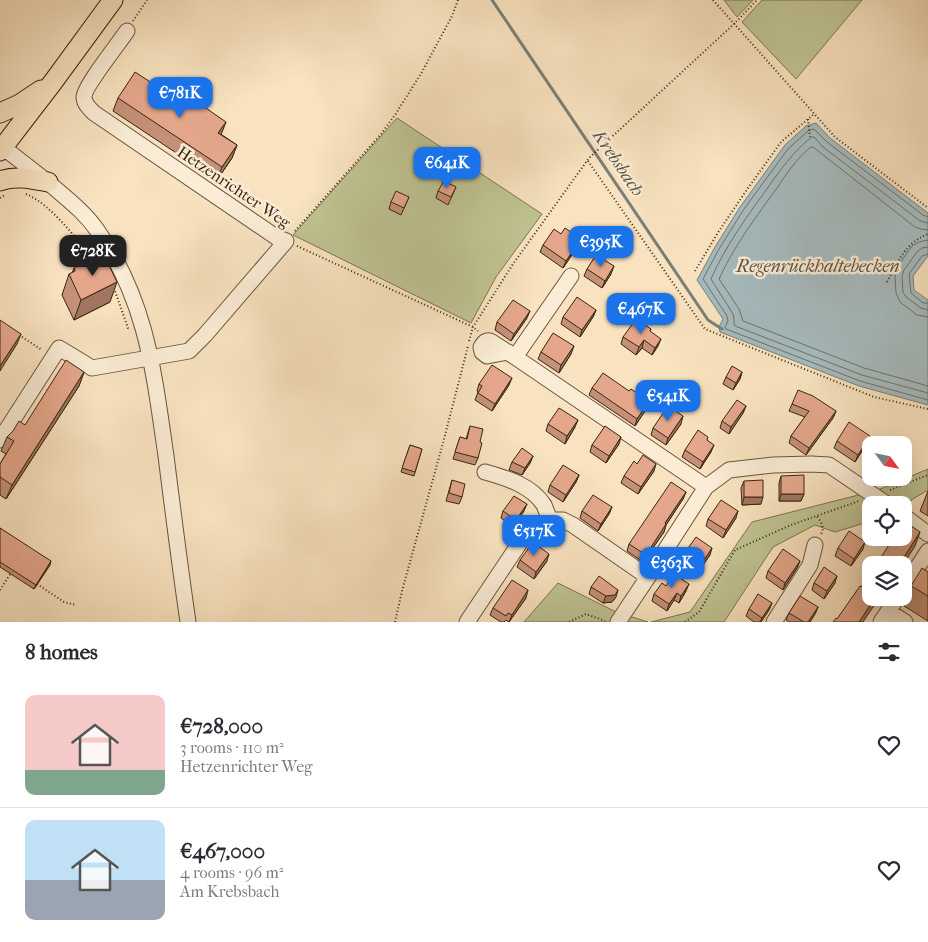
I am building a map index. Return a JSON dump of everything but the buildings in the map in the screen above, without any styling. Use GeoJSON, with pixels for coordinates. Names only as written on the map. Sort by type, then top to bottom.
{"type":"FeatureCollection","features":[{"type":"Feature","properties":{"kind":"main road"},"geometry":{"type":"LineString","coordinates":[[1,148],[53,82],[113,0]]}},
{"type":"Feature","properties":{"kind":"main road"},"geometry":{"type":"LineString","coordinates":[[0,112],[20,104],[53,82]]}},
{"type":"Feature","properties":{"kind":"main road"},"geometry":{"type":"LineString","coordinates":[[5,186],[4,179],[26,178],[48,182]]}},
{"type":"Feature","properties":{"kind":"street","name":"Hetzenrichter Weg"},"geometry":{"type":"LineString","coordinates":[[0,440],[59,348],[92,368],[189,351],[286,241],[276,237],[94,113],[85,104],[84,96],[88,85],[127,31]]}},
{"type":"Feature","properties":{"kind":"street"},"geometry":{"type":"LineString","coordinates":[[1,148],[48,182],[78,207],[97,229],[122,271],[134,298],[146,334],[158,398],[188,622]]}},
{"type":"Feature","properties":{"kind":"street"},"geometry":{"type":"LineString","coordinates":[[571,276],[512,354],[706,487]]}},
{"type":"Feature","properties":{"kind":"street"},"geometry":{"type":"LineString","coordinates":[[618,622],[706,487],[729,470],[773,465],[829,465],[875,495]]}},
{"type":"Feature","properties":{"kind":"street"},"geometry":{"type":"LineString","coordinates":[[485,472],[509,479],[525,487],[544,505],[550,520]]}},
{"type":"Feature","properties":{"kind":"street"},"geometry":{"type":"LineString","coordinates":[[467,622],[523,538],[539,524],[550,520],[563,520],[573,525],[648,578]]}},
{"type":"Feature","properties":{"kind":"street"},"geometry":{"type":"LineString","coordinates":[[912,522],[928,534]]}},
{"type":"Feature","properties":{"kind":"street"},"geometry":{"type":"LineString","coordinates":[[774,622],[810,565],[815,545]]}},
{"type":"Feature","properties":{"kind":"street"},"geometry":{"type":"LineString","coordinates":[[912,576],[928,551]]}},
{"type":"Feature","properties":{"kind":"street"},"geometry":{"type":"LineString","coordinates":[[892,606],[885,617],[905,622]]}},
{"type":"Feature","properties":{"kind":"path"},"geometry":{"type":"LineString","coordinates":[[127,31],[147,0]]}},
{"type":"Feature","properties":{"kind":"path"},"geometry":{"type":"LineString","coordinates":[[458,0],[452,16],[422,72],[395,115],[381,134],[286,241],[473,327]]}},
{"type":"Feature","properties":{"kind":"path"},"geometry":{"type":"LineString","coordinates":[[713,0],[835,137],[928,208]]}},
{"type":"Feature","properties":{"kind":"path"},"geometry":{"type":"LineString","coordinates":[[395,622],[473,327],[513,264],[589,159],[734,24],[757,0]]}},
{"type":"Feature","properties":{"kind":"path"},"geometry":{"type":"LineString","coordinates":[[695,271],[746,190],[782,142],[814,114]]}},
{"type":"Feature","properties":{"kind":"path"},"geometry":{"type":"LineString","coordinates":[[808,119],[810,137]]}},
{"type":"Feature","properties":{"kind":"path"},"geometry":{"type":"LineString","coordinates":[[589,159],[705,329],[874,397],[928,410]]}},
{"type":"Feature","properties":{"kind":"path"},"geometry":{"type":"LineString","coordinates":[[0,198],[5,186]]}},
{"type":"Feature","properties":{"kind":"path"},"geometry":{"type":"LineString","coordinates":[[23,193],[33,197],[47,208],[95,261]]}},
{"type":"Feature","properties":{"kind":"path"},"geometry":{"type":"LineString","coordinates":[[887,282],[903,252],[921,236],[928,234]]}},
{"type":"Feature","properties":{"kind":"path"},"geometry":{"type":"LineString","coordinates":[[113,286],[130,334]]}},
{"type":"Feature","properties":{"kind":"path"},"geometry":{"type":"LineString","coordinates":[[17,334],[42,350]]}},
{"type":"Feature","properties":{"kind":"path"},"geometry":{"type":"LineString","coordinates":[[685,622],[699,612],[735,550],[816,516],[928,476]]}},
{"type":"Feature","properties":{"kind":"path"},"geometry":{"type":"LineString","coordinates":[[815,545],[823,532],[822,522],[816,516]]}},
{"type":"Feature","properties":{"kind":"path"},"geometry":{"type":"LineString","coordinates":[[0,590],[14,569]]}},
{"type":"Feature","properties":{"kind":"path"},"geometry":{"type":"LineString","coordinates":[[37,584],[64,602],[76,605]]}},
{"type":"Feature","properties":{"kind":"path"},"geometry":{"type":"LineString","coordinates":[[568,622],[586,614],[608,622]]}},
{"type":"Feature","properties":{"kind":"green space"},"geometry":{"type":"Polygon","coordinates":[[[724,0],[753,0],[737,17],[724,0]]]}},
{"type":"Feature","properties":{"kind":"green space"},"geometry":{"type":"Polygon","coordinates":[[[762,0],[862,0],[796,79],[742,22],[762,0]]]}},
{"type":"Feature","properties":{"kind":"green space"},"geometry":{"type":"Polygon","coordinates":[[[397,118],[542,214],[496,277],[471,323],[293,235],[397,118]]]}},
{"type":"Feature","properties":{"kind":"green space"},"geometry":{"type":"Polygon","coordinates":[[[928,469],[928,490],[912,500],[912,496],[862,496],[862,524],[835,532],[815,525],[773,547],[724,622],[651,622],[690,612],[752,522],[888,486],[912,486],[912,476],[928,469]]]}},
{"type":"Feature","properties":{"kind":"green space"},"geometry":{"type":"Polygon","coordinates":[[[558,583],[616,612],[648,622],[524,622],[558,583]]]}},
{"type":"Feature","properties":{"kind":"water","name":"Regenrückhaltebecken"},"geometry":{"type":"Polygon","coordinates":[[[816,123],[830,138],[928,213],[928,256],[913,276],[914,290],[928,300],[928,405],[859,386],[720,332],[719,327],[723,319],[697,280],[740,207],[785,145],[806,126],[816,123]]]}},
{"type":"Feature","properties":{"kind":"waterway","name":"Krebsbach"},"geometry":{"type":"LineString","coordinates":[[492,0],[708,320],[722,329]]}}]}
